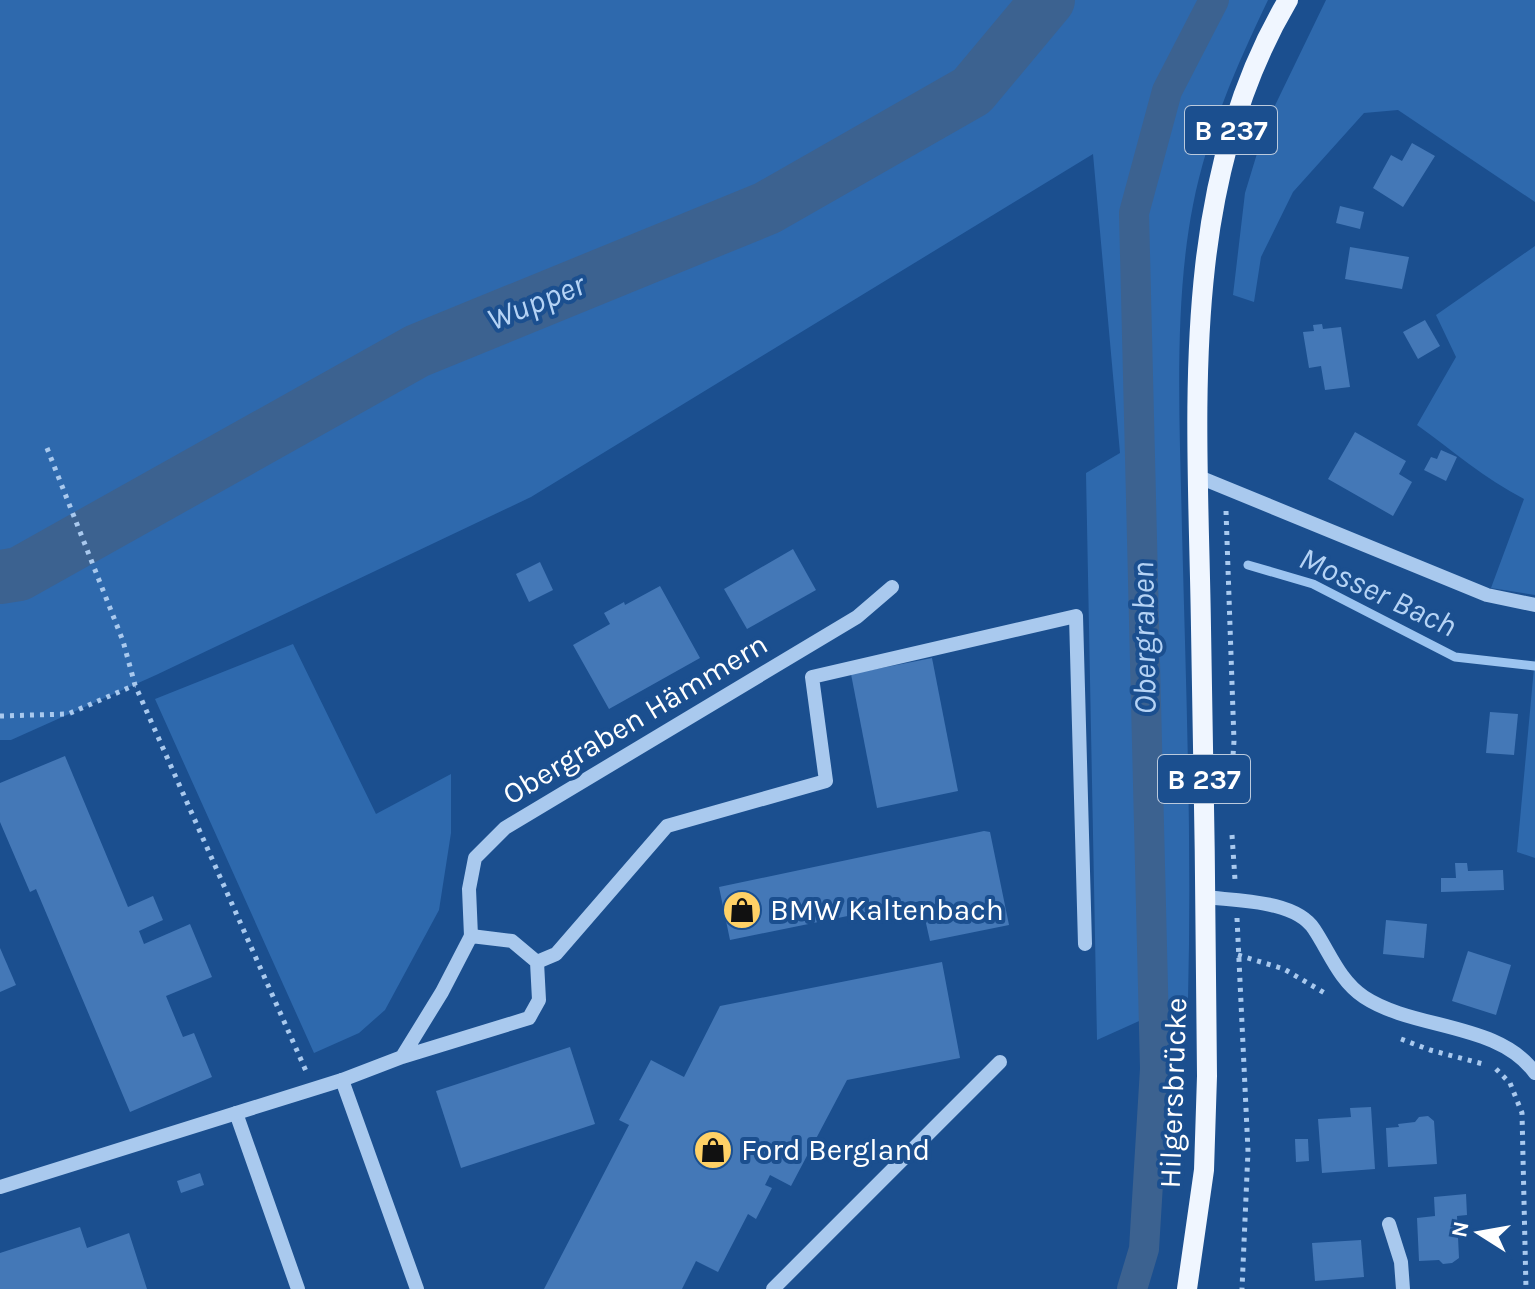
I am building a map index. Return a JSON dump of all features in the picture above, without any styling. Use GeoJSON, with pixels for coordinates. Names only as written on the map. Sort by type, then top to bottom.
{"type":"FeatureCollection","features":[{"type":"Feature","properties":{"kind":"main road","name":"Hilgersbrücke"},"geometry":{"type":"LineString","coordinates":[[1187,1289],[1204,1170],[1207,1076],[1198,374],[1203,268],[1212,211],[1232,125],[1255,67],[1288,0]]}},
{"type":"Feature","properties":{"kind":"street"},"geometry":{"type":"LineString","coordinates":[[1199,477],[1487,595],[1535,605]]}},
{"type":"Feature","properties":{"kind":"street","name":"Obergraben Hämmern"},"geometry":{"type":"LineString","coordinates":[[402,1057],[442,992],[471,936],[469,889],[475,858],[505,828],[857,617],[892,587]]}},
{"type":"Feature","properties":{"kind":"street"},"geometry":{"type":"LineString","coordinates":[[537,962],[556,954],[667,826],[826,781],[812,677],[1076,616],[1085,944]]}},
{"type":"Feature","properties":{"kind":"street"},"geometry":{"type":"LineString","coordinates":[[1205,897],[1282,907],[1312,925],[1342,978],[1365,998],[1408,1017],[1462,1030],[1505,1048],[1535,1071]]}},
{"type":"Feature","properties":{"kind":"street"},"geometry":{"type":"LineString","coordinates":[[0,1187],[529,1018],[539,1000],[537,962],[512,941],[471,936]]}},
{"type":"Feature","properties":{"kind":"street"},"geometry":{"type":"LineString","coordinates":[[773,1289],[1000,1062]]}},
{"type":"Feature","properties":{"kind":"street"},"geometry":{"type":"LineString","coordinates":[[342,1080],[417,1289]]}},
{"type":"Feature","properties":{"kind":"street"},"geometry":{"type":"LineString","coordinates":[[236,1113],[298,1289]]}},
{"type":"Feature","properties":{"kind":"street"},"geometry":{"type":"LineString","coordinates":[[1389,1224],[1401,1262],[1403,1289]]}},
{"type":"Feature","properties":{"kind":"path"},"geometry":{"type":"LineString","coordinates":[[47,448],[117,626],[135,685],[314,1089]]}},
{"type":"Feature","properties":{"kind":"path"},"geometry":{"type":"LineString","coordinates":[[1225,488],[1234,741],[1231,786]]}},
{"type":"Feature","properties":{"kind":"path"},"geometry":{"type":"LineString","coordinates":[[0,716],[68,714],[135,685]]}},
{"type":"Feature","properties":{"kind":"path"},"geometry":{"type":"LineString","coordinates":[[1232,830],[1248,1151],[1242,1289]]}},
{"type":"Feature","properties":{"kind":"path"},"geometry":{"type":"LineString","coordinates":[[1238,955],[1284,969],[1338,1001]]}},
{"type":"Feature","properties":{"kind":"path"},"geometry":{"type":"LineString","coordinates":[[1391,1033],[1430,1050],[1494,1068],[1510,1083],[1522,1113],[1526,1289]]}},
{"type":"Feature","properties":{"kind":"shaded area"},"geometry":{"type":"Polygon","coordinates":[[[0,0],[1268,0],[1234,75],[1207,151],[1193,205],[1183,284],[1179,409],[1189,824],[1188,999],[1097,1040],[1086,473],[1120,453],[1093,154],[531,497],[156,675],[11,740],[0,740],[0,0]]]}},
{"type":"Feature","properties":{"kind":"shaded area"},"geometry":{"type":"Polygon","coordinates":[[[1326,0],[1535,0],[1535,202],[1398,110],[1364,113],[1293,192],[1261,257],[1254,302],[1233,295],[1245,193],[1266,124],[1326,0]]]}},
{"type":"Feature","properties":{"kind":"shaded area"},"geometry":{"type":"Polygon","coordinates":[[[1535,246],[1535,595],[1491,588],[1524,499],[1482,473],[1417,425],[1456,357],[1436,315],[1535,246]]]}},
{"type":"Feature","properties":{"kind":"shaded area"},"geometry":{"type":"Polygon","coordinates":[[[293,644],[376,814],[451,774],[451,833],[439,910],[385,1010],[359,1033],[314,1053],[155,699],[293,644]]]}},
{"type":"Feature","properties":{"kind":"shaded area"},"geometry":{"type":"Polygon","coordinates":[[[1535,657],[1535,858],[1517,852],[1535,657]]]}},
{"type":"Feature","properties":{"kind":"building"},"geometry":{"type":"Polygon","coordinates":[[[1412,143],[1435,156],[1403,207],[1373,188],[1391,155],[1402,161],[1412,143]]]}},
{"type":"Feature","properties":{"kind":"building"},"geometry":{"type":"Polygon","coordinates":[[[1340,206],[1364,212],[1360,229],[1336,223],[1340,206]]]}},
{"type":"Feature","properties":{"kind":"building"},"geometry":{"type":"Polygon","coordinates":[[[1350,247],[1409,257],[1402,289],[1345,279],[1350,247]]]}},
{"type":"Feature","properties":{"kind":"building"},"geometry":{"type":"Polygon","coordinates":[[[1425,320],[1440,346],[1418,359],[1403,332],[1425,320]]]}},
{"type":"Feature","properties":{"kind":"building"},"geometry":{"type":"Polygon","coordinates":[[[1322,324],[1323,329],[1341,327],[1350,387],[1325,390],[1321,366],[1309,368],[1303,332],[1314,331],[1313,325],[1322,324]]]}},
{"type":"Feature","properties":{"kind":"building"},"geometry":{"type":"Polygon","coordinates":[[[1355,432],[1406,461],[1399,474],[1412,482],[1393,516],[1328,479],[1355,432]]]}},
{"type":"Feature","properties":{"kind":"building"},"geometry":{"type":"Polygon","coordinates":[[[1441,450],[1457,457],[1446,481],[1424,470],[1431,457],[1437,459],[1441,450]]]}},
{"type":"Feature","properties":{"kind":"building"},"geometry":{"type":"Polygon","coordinates":[[[793,549],[816,590],[747,629],[724,589],[793,549]]]}},
{"type":"Feature","properties":{"kind":"building"},"geometry":{"type":"Polygon","coordinates":[[[540,562],[553,590],[529,602],[516,574],[540,562]]]}},
{"type":"Feature","properties":{"kind":"building"},"geometry":{"type":"Polygon","coordinates":[[[660,586],[700,658],[609,709],[573,645],[610,624],[604,613],[660,586]]]}},
{"type":"Feature","properties":{"kind":"building"},"geometry":{"type":"Polygon","coordinates":[[[932,658],[958,791],[877,808],[851,674],[932,658]]]}},
{"type":"Feature","properties":{"kind":"building"},"geometry":{"type":"Polygon","coordinates":[[[1490,712],[1518,714],[1514,755],[1486,753],[1490,712]]]}},
{"type":"Feature","properties":{"kind":"building"},"geometry":{"type":"Polygon","coordinates":[[[65,756],[128,907],[153,896],[163,920],[139,931],[144,944],[190,924],[212,977],[166,996],[183,1037],[194,1033],[212,1077],[130,1112],[36,889],[30,892],[0,822],[0,783],[65,756]]]}},
{"type":"Feature","properties":{"kind":"building"},"geometry":{"type":"Polygon","coordinates":[[[990,832],[1009,925],[930,941],[921,901],[730,940],[719,887],[990,832]]]}},
{"type":"Feature","properties":{"kind":"building"},"geometry":{"type":"Polygon","coordinates":[[[1455,863],[1467,863],[1468,871],[1503,870],[1504,890],[1441,892],[1441,878],[1456,878],[1455,863]]]}},
{"type":"Feature","properties":{"kind":"building"},"geometry":{"type":"Polygon","coordinates":[[[1386,920],[1427,924],[1424,958],[1383,954],[1386,920]]]}},
{"type":"Feature","properties":{"kind":"building"},"geometry":{"type":"Polygon","coordinates":[[[0,948],[16,985],[0,992],[0,948]]]}},
{"type":"Feature","properties":{"kind":"building"},"geometry":{"type":"Polygon","coordinates":[[[1468,951],[1511,965],[1496,1015],[1452,1001],[1468,951]]]}},
{"type":"Feature","properties":{"kind":"building","name":"Ford Bergland"},"geometry":{"type":"Polygon","coordinates":[[[942,962],[960,1058],[847,1080],[791,1186],[770,1175],[765,1185],[772,1188],[756,1219],[748,1214],[718,1272],[696,1261],[682,1289],[544,1289],[629,1125],[619,1120],[651,1060],[684,1077],[720,1006],[942,962]]]}},
{"type":"Feature","properties":{"kind":"building"},"geometry":{"type":"Polygon","coordinates":[[[570,1047],[595,1124],[461,1168],[436,1091],[570,1047]]]}},
{"type":"Feature","properties":{"kind":"building"},"geometry":{"type":"Polygon","coordinates":[[[1371,1107],[1375,1169],[1322,1173],[1318,1119],[1351,1117],[1350,1108],[1371,1107]]]}},
{"type":"Feature","properties":{"kind":"building"},"geometry":{"type":"Polygon","coordinates":[[[1428,1116],[1434,1121],[1437,1164],[1388,1167],[1386,1128],[1399,1127],[1398,1124],[1415,1122],[1419,1117],[1428,1116]]]}},
{"type":"Feature","properties":{"kind":"building"},"geometry":{"type":"Polygon","coordinates":[[[1295,1139],[1308,1139],[1309,1161],[1296,1162],[1295,1139]]]}},
{"type":"Feature","properties":{"kind":"building"},"geometry":{"type":"Polygon","coordinates":[[[200,1173],[204,1185],[181,1193],[177,1181],[200,1173]]]}},
{"type":"Feature","properties":{"kind":"building"},"geometry":{"type":"Polygon","coordinates":[[[1466,1194],[1467,1215],[1457,1216],[1459,1258],[1443,1264],[1439,1260],[1419,1261],[1417,1218],[1435,1216],[1434,1197],[1466,1194]]]}},
{"type":"Feature","properties":{"kind":"building"},"geometry":{"type":"Polygon","coordinates":[[[80,1227],[87,1248],[129,1233],[147,1289],[0,1289],[0,1253],[80,1227]]]}},
{"type":"Feature","properties":{"kind":"building"},"geometry":{"type":"Polygon","coordinates":[[[1361,1240],[1364,1277],[1315,1281],[1312,1243],[1361,1240]]]}},
{"type":"Feature","properties":{"kind":"waterway","name":"Wupper"},"geometry":{"type":"LineString","coordinates":[[0,577],[19,574],[417,351],[767,208],[972,91],[1048,0]]}},
{"type":"Feature","properties":{"kind":"waterway","name":"Obergraben"},"geometry":{"type":"LineString","coordinates":[[1132,1289],[1144,1249],[1155,1069],[1134,213],[1167,91],[1214,0]]}},
{"type":"Feature","properties":{"kind":"waterway","name":"Mosser Bach"},"geometry":{"type":"LineString","coordinates":[[1248,565],[1313,584],[1455,657],[1535,666]]}},
{"type":"Feature","properties":{"kind":"place","name":"BMW Kaltenbach"},"geometry":{"type":"Point","coordinates":[742,910]}},
{"type":"Feature","properties":{"kind":"place","name":"Ford Bergland"},"geometry":{"type":"Point","coordinates":[713,1150]}}]}
